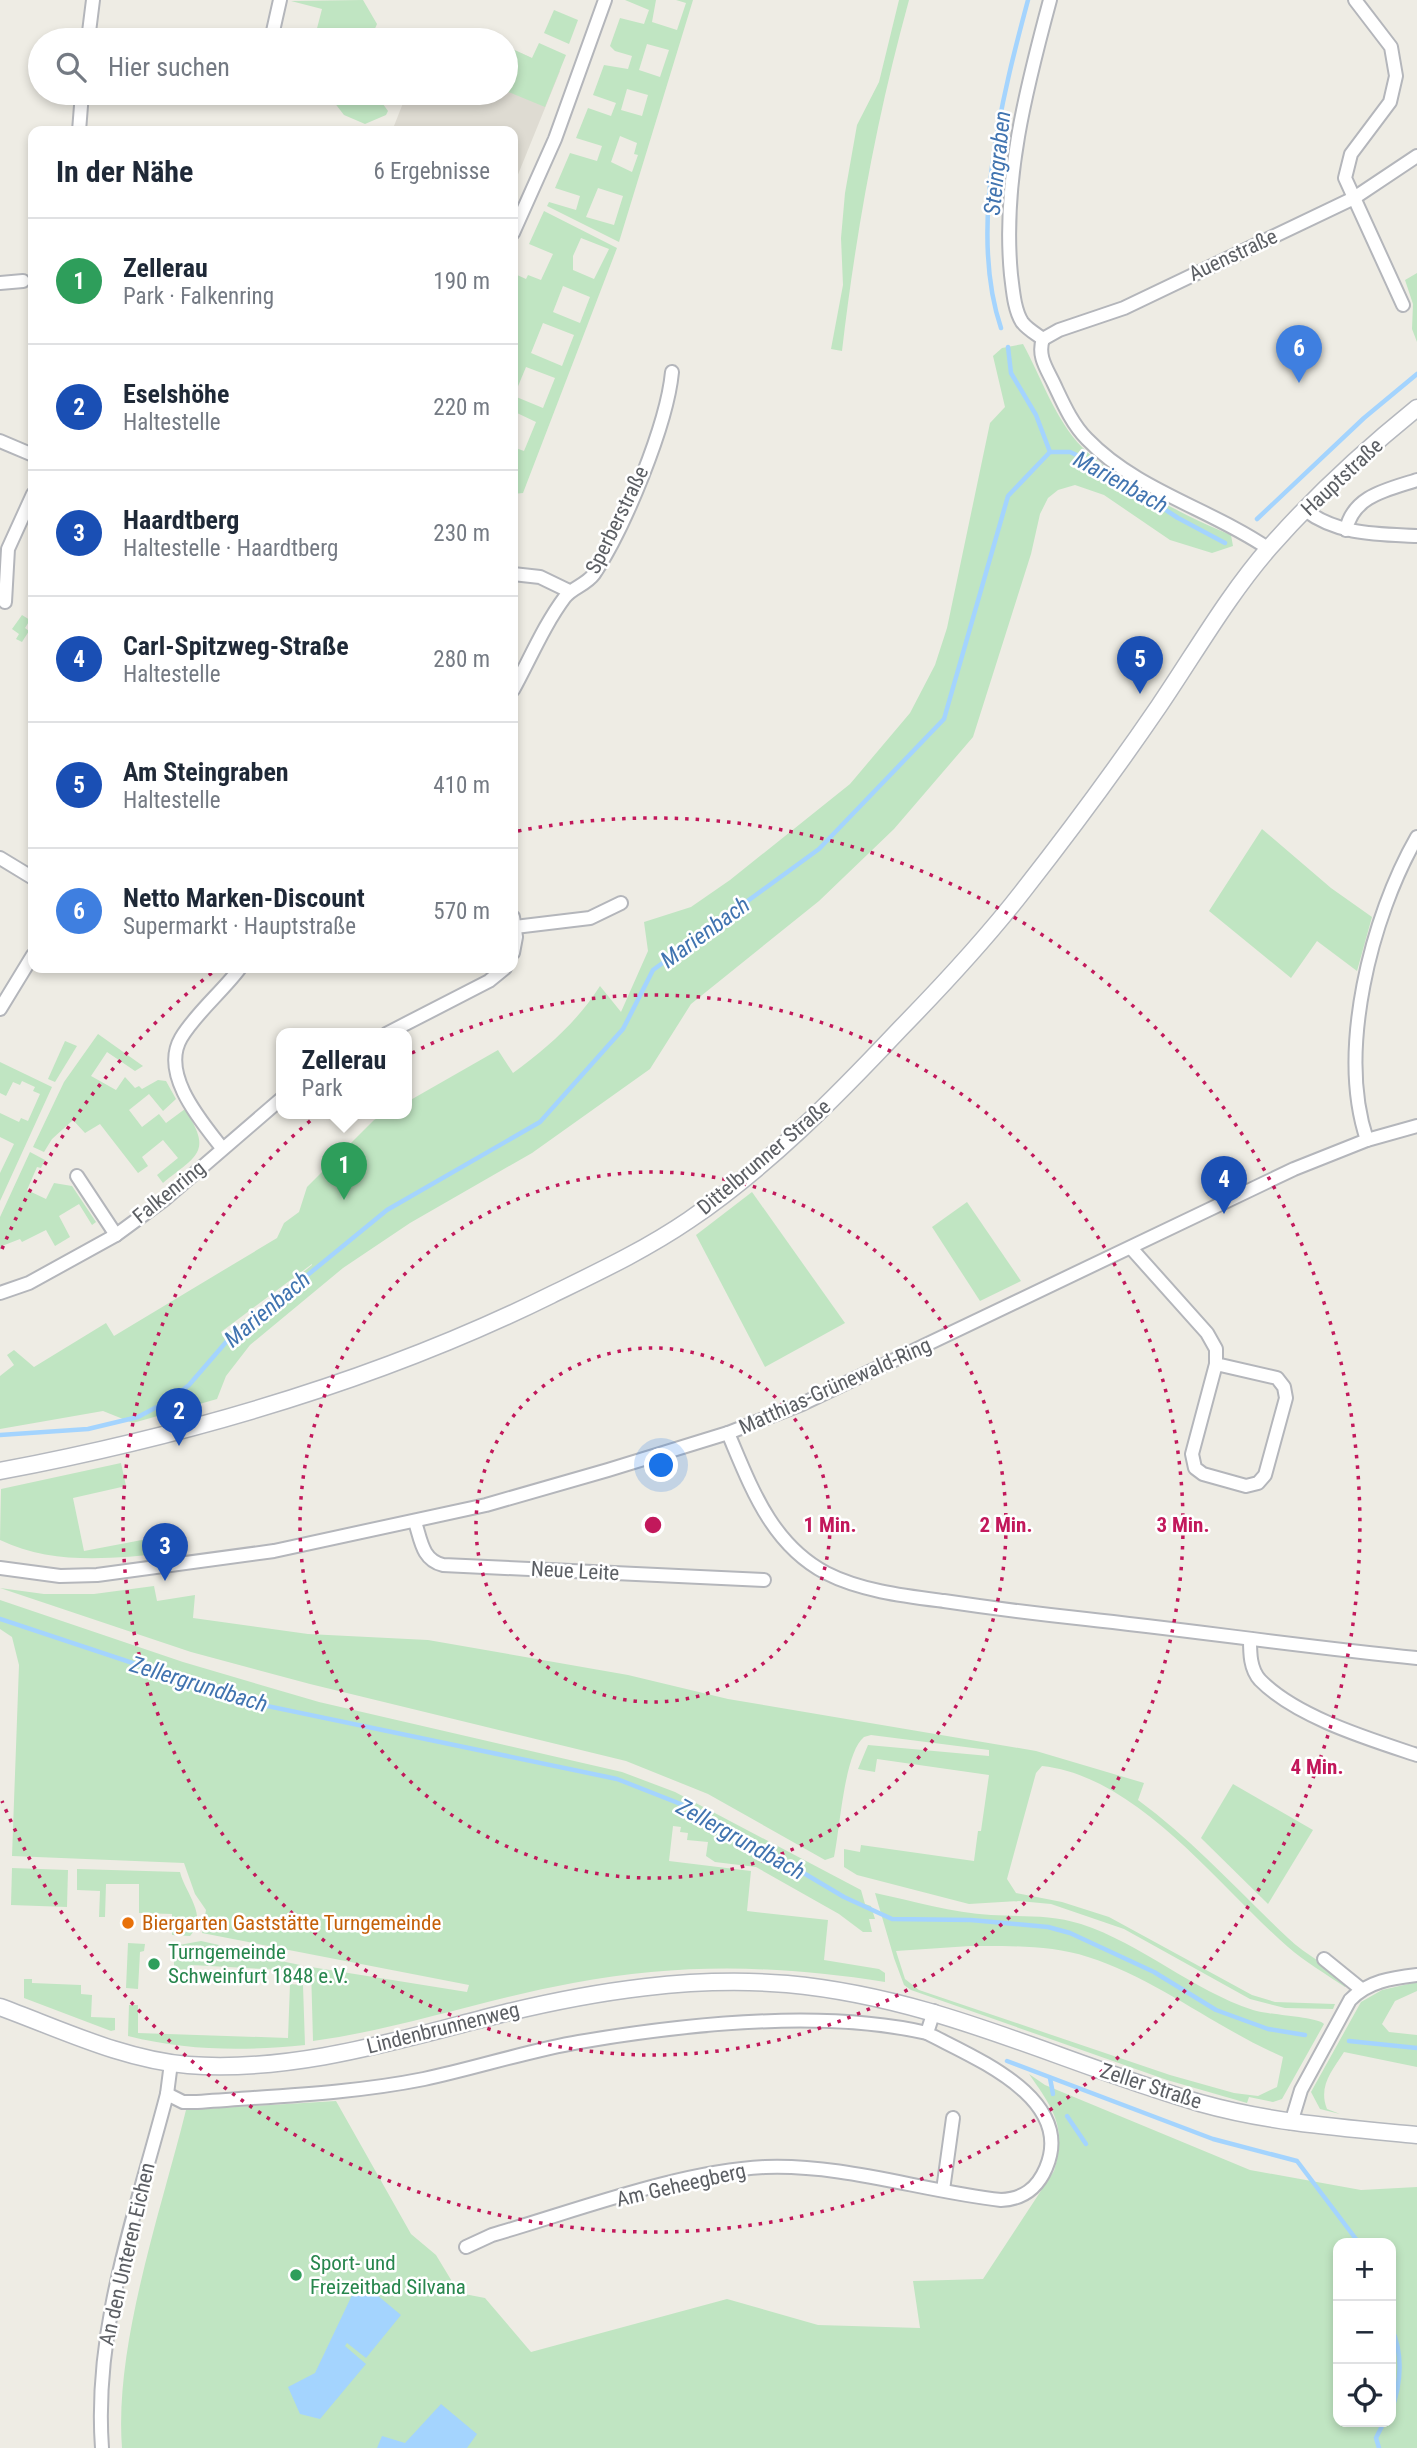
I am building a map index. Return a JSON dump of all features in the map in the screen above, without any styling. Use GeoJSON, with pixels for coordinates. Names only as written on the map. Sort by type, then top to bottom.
{"type":"FeatureCollection","features":[{"type":"Feature","properties":{"kind":"street"},"geometry":{"type":"LineString","coordinates":[[90,28],[93,0]]}},
{"type":"Feature","properties":{"kind":"street"},"geometry":{"type":"LineString","coordinates":[[274,28],[280,0]]}},
{"type":"Feature","properties":{"kind":"street"},"geometry":{"type":"LineString","coordinates":[[518,222],[559,131],[605,0]]}},
{"type":"Feature","properties":{"kind":"street"},"geometry":{"type":"LineString","coordinates":[[1050,0],[1030,74],[1010,197],[1009,252],[1015,301],[1024,324],[1043,339],[1041,358],[1065,406],[1087,439],[1161,492],[1239,530],[1269,549]]}},
{"type":"Feature","properties":{"kind":"street"},"geometry":{"type":"LineString","coordinates":[[1355,0],[1383,32],[1391,47],[1396,76],[1384,113],[1347,161],[1345,178],[1403,305]]}},
{"type":"Feature","properties":{"kind":"street"},"geometry":{"type":"LineString","coordinates":[[79,126],[81,105]]}},
{"type":"Feature","properties":{"kind":"street","name":"Auenstraße"},"geometry":{"type":"LineString","coordinates":[[1043,339],[1059,330],[1124,308],[1354,198],[1417,156]]}},
{"type":"Feature","properties":{"kind":"street"},"geometry":{"type":"LineString","coordinates":[[0,283],[23,281]]}},
{"type":"Feature","properties":{"kind":"street","name":"Sperberstraße"},"geometry":{"type":"LineString","coordinates":[[518,681],[569,591],[588,581],[614,536],[670,400],[672,372]]}},
{"type":"Feature","properties":{"kind":"street","name":"Hauptstraße"},"geometry":{"type":"LineString","coordinates":[[1269,549],[1305,510],[1417,408]]}},
{"type":"Feature","properties":{"kind":"street"},"geometry":{"type":"LineString","coordinates":[[0,441],[28,453]]}},
{"type":"Feature","properties":{"kind":"street"},"geometry":{"type":"LineString","coordinates":[[1346,530],[1348,518],[1360,502],[1417,480]]}},
{"type":"Feature","properties":{"kind":"street"},"geometry":{"type":"LineString","coordinates":[[5,602],[8,549],[28,505]]}},
{"type":"Feature","properties":{"kind":"street"},"geometry":{"type":"LineString","coordinates":[[1305,510],[1331,526],[1346,530],[1417,536]]}},
{"type":"Feature","properties":{"kind":"street","name":"Dittelbrunner Straße"},"geometry":{"type":"LineString","coordinates":[[0,1471],[100,1451],[192,1428],[283,1401],[414,1356],[479,1331],[616,1264],[714,1202],[749,1175],[848,1084],[971,954],[1115,769],[1269,549]]}},
{"type":"Feature","properties":{"kind":"street"},"geometry":{"type":"LineString","coordinates":[[518,575],[540,577],[569,591]]}},
{"type":"Feature","properties":{"kind":"street"},"geometry":{"type":"LineString","coordinates":[[1367,1140],[1355,1083],[1359,1016],[1371,957],[1388,897],[1417,837]]}},
{"type":"Feature","properties":{"kind":"street"},"geometry":{"type":"LineString","coordinates":[[0,858],[28,875]]}},
{"type":"Feature","properties":{"kind":"street"},"geometry":{"type":"LineString","coordinates":[[518,922],[590,918],[621,903]]}},
{"type":"Feature","properties":{"kind":"street"},"geometry":{"type":"LineString","coordinates":[[0,1009],[28,963]]}},
{"type":"Feature","properties":{"kind":"street","name":"Falkenring"},"geometry":{"type":"LineString","coordinates":[[222,1148],[184,1090],[177,1076],[175,1058],[181,1037],[236,973]]}},
{"type":"Feature","properties":{"kind":"street"},"geometry":{"type":"LineString","coordinates":[[398,1028],[489,981],[499,973]]}},
{"type":"Feature","properties":{"kind":"street","name":"Falkenring"},"geometry":{"type":"LineString","coordinates":[[0,1293],[29,1283],[116,1235],[165,1199],[276,1103]]}},
{"type":"Feature","properties":{"kind":"street","name":"Matthias-Grünewald-Ring"},"geometry":{"type":"LineString","coordinates":[[1417,1126],[1367,1140],[1294,1169],[865,1375],[728,1433],[757,1501],[777,1532],[791,1548],[826,1573],[854,1584],[909,1596],[1006,1610],[1417,1658]]}},
{"type":"Feature","properties":{"kind":"street","name":"Falkenring"},"geometry":{"type":"LineString","coordinates":[[76,1175],[116,1235]]}},
{"type":"Feature","properties":{"kind":"street"},"geometry":{"type":"LineString","coordinates":[[1131,1248],[1207,1333],[1216,1349],[1216,1364],[1192,1454],[1195,1468],[1203,1474],[1246,1486],[1258,1483],[1265,1475],[1286,1398],[1284,1387],[1277,1378],[1216,1364]]}},
{"type":"Feature","properties":{"kind":"street"},"geometry":{"type":"LineString","coordinates":[[3,1565],[60,1576],[131,1573],[274,1551],[415,1522],[535,1491],[728,1433]]}},
{"type":"Feature","properties":{"kind":"street","name":"Neue Leite"},"geometry":{"type":"LineString","coordinates":[[415,1522],[426,1556],[433,1563],[443,1565],[764,1580]]}},
{"type":"Feature","properties":{"kind":"street"},"geometry":{"type":"LineString","coordinates":[[1250,1639],[1250,1659],[1259,1679],[1284,1698],[1359,1735],[1417,1755]]}},
{"type":"Feature","properties":{"kind":"street"},"geometry":{"type":"LineString","coordinates":[[1324,1959],[1361,1989]]}},
{"type":"Feature","properties":{"kind":"street"},"geometry":{"type":"LineString","coordinates":[[1292,2123],[1301,2090],[1338,2020],[1361,1989],[1382,1981],[1417,1975]]}},
{"type":"Feature","properties":{"kind":"street","name":"Lindenbrunnenweg"},"geometry":{"type":"LineString","coordinates":[[0,2007],[138,2056],[171,2063],[233,2065],[321,2058],[556,2002],[641,1987],[715,1983],[785,1984],[894,2000]]}},
{"type":"Feature","properties":{"kind":"street","name":"Zeller Straße"},"geometry":{"type":"LineString","coordinates":[[894,2000],[934,2011],[1196,2102],[1292,2123],[1417,2135]]}},
{"type":"Feature","properties":{"kind":"street"},"geometry":{"type":"LineString","coordinates":[[927,2034],[934,2011]]}},
{"type":"Feature","properties":{"kind":"street","name":"Lindenbrunnenweg"},"geometry":{"type":"LineString","coordinates":[[167,2094],[183,2102],[345,2093],[425,2079],[578,2042],[718,2025],[785,2021],[870,2023],[927,2034]]}},
{"type":"Feature","properties":{"kind":"street","name":"Am Geheegberg"},"geometry":{"type":"LineString","coordinates":[[466,2247],[505,2231],[667,2185],[734,2170],[805,2168],[1001,2200],[1019,2197],[1037,2184],[1049,2160],[1051,2147],[1044,2119],[1026,2091],[1009,2078],[927,2034]]}},
{"type":"Feature","properties":{"kind":"street","name":"An den Unteren Eichen"},"geometry":{"type":"LineString","coordinates":[[102,2448],[100,2396],[111,2306],[167,2094],[171,2063]]}},
{"type":"Feature","properties":{"kind":"street"},"geometry":{"type":"LineString","coordinates":[[943,2190],[953,2119]]}},
{"type":"Feature","properties":{"kind":"shaded area"},"geometry":{"type":"Polygon","coordinates":[[[518,52],[560,71],[518,175],[518,126],[394,126],[402,105],[518,105],[518,52]]]}},
{"type":"Feature","properties":{"kind":"green space"},"geometry":{"type":"Polygon","coordinates":[[[363,0],[377,24],[375,28],[317,28],[322,9],[291,1],[363,0]]]}},
{"type":"Feature","properties":{"kind":"green space"},"geometry":{"type":"Polygon","coordinates":[[[625,0],[656,0],[652,22],[677,30],[686,3],[676,0],[693,0],[619,242],[547,206],[549,202],[576,210],[580,196],[555,188],[570,153],[597,161],[602,146],[576,138],[588,108],[611,116],[616,103],[593,95],[604,65],[628,69],[632,56],[615,51],[610,46],[620,18],[644,24],[649,10],[625,0]],[[647,44],[639,70],[660,77],[669,50],[647,44]],[[627,89],[621,110],[642,116],[648,95],[627,89]],[[620,136],[611,162],[632,172],[638,155],[634,154],[637,143],[620,136]],[[598,188],[586,217],[614,225],[623,196],[598,188]]]}},
{"type":"Feature","properties":{"kind":"green space"},"geometry":{"type":"Polygon","coordinates":[[[899,0],[909,0],[869,174],[842,351],[831,349],[843,285],[841,238],[845,193],[857,125],[879,82],[899,0]]]}},
{"type":"Feature","properties":{"kind":"green space"},"geometry":{"type":"Polygon","coordinates":[[[554,10],[578,20],[569,44],[544,33],[554,10]]]}},
{"type":"Feature","properties":{"kind":"green space"},"geometry":{"type":"Polygon","coordinates":[[[539,43],[566,55],[545,107],[518,96],[518,52],[532,58],[539,43]]]}},
{"type":"Feature","properties":{"kind":"green space"},"geometry":{"type":"Polygon","coordinates":[[[336,105],[384,105],[388,111],[386,115],[365,124],[344,115],[336,105]]]}},
{"type":"Feature","properties":{"kind":"green space"},"geometry":{"type":"Polygon","coordinates":[[[544,211],[617,248],[523,493],[518,494],[518,449],[524,451],[536,422],[518,413],[518,398],[543,408],[555,378],[526,367],[518,386],[518,275],[526,279],[528,275],[541,280],[553,254],[529,244],[544,211]],[[581,238],[573,256],[573,270],[594,279],[609,249],[581,238]],[[563,286],[553,312],[580,323],[590,297],[563,286]],[[543,323],[531,353],[562,366],[574,335],[543,323]]]}},
{"type":"Feature","properties":{"kind":"green space"},"geometry":{"type":"Polygon","coordinates":[[[1417,273],[1417,342],[1412,329],[1413,304],[1405,280],[1417,273]]]}},
{"type":"Feature","properties":{"kind":"green space"},"geometry":{"type":"Polygon","coordinates":[[[1023,344],[1064,425],[1082,447],[1112,472],[1152,497],[1231,535],[1233,546],[1212,553],[1170,540],[1104,495],[1075,485],[1058,490],[1048,498],[1040,514],[1031,554],[973,737],[894,829],[819,901],[691,1004],[650,1069],[532,1153],[410,1223],[343,1268],[250,1345],[226,1376],[217,1399],[133,1423],[103,1411],[0,1429],[0,1376],[14,1365],[7,1355],[14,1350],[34,1367],[106,1323],[114,1336],[277,1238],[284,1223],[299,1212],[307,1187],[374,1120],[412,1119],[412,1099],[498,1050],[513,1073],[561,1034],[600,986],[621,1012],[648,951],[644,922],[691,907],[730,880],[850,784],[910,713],[935,665],[947,628],[990,423],[1005,407],[993,356],[1002,348],[1023,344]],[[312,1264],[221,1332],[223,1337],[312,1265],[312,1264]]]}},
{"type":"Feature","properties":{"kind":"green space"},"geometry":{"type":"Polygon","coordinates":[[[22,615],[28,619],[25,628],[28,633],[22,642],[16,639],[19,634],[12,629],[22,615]]]}},
{"type":"Feature","properties":{"kind":"green space"},"geometry":{"type":"Polygon","coordinates":[[[1262,829],[1331,888],[1372,917],[1357,971],[1317,941],[1291,978],[1209,911],[1262,829]]]}},
{"type":"Feature","properties":{"kind":"green space"},"geometry":{"type":"Polygon","coordinates":[[[98,1034],[143,1066],[135,1071],[107,1052],[91,1076],[116,1090],[125,1077],[135,1088],[139,1086],[142,1089],[158,1080],[166,1081],[176,1099],[163,1111],[149,1094],[129,1110],[142,1127],[159,1114],[166,1123],[185,1109],[193,1123],[198,1135],[198,1151],[163,1183],[157,1175],[178,1158],[163,1140],[142,1157],[148,1166],[138,1173],[100,1124],[85,1133],[73,1120],[52,1139],[44,1152],[33,1147],[64,1082],[98,1034]]]}},
{"type":"Feature","properties":{"kind":"green space"},"geometry":{"type":"Polygon","coordinates":[[[65,1041],[77,1046],[55,1082],[48,1079],[65,1041]]]}},
{"type":"Feature","properties":{"kind":"green space"},"geometry":{"type":"Polygon","coordinates":[[[0,1062],[52,1087],[0,1201],[0,1173],[14,1144],[0,1137],[0,1113],[19,1122],[21,1118],[28,1121],[40,1094],[33,1091],[35,1087],[22,1081],[20,1085],[13,1082],[6,1096],[0,1093],[0,1062]]]}},
{"type":"Feature","properties":{"kind":"green space"},"geometry":{"type":"Polygon","coordinates":[[[30,1152],[45,1160],[41,1168],[37,1167],[27,1190],[46,1199],[54,1183],[72,1186],[96,1222],[92,1225],[79,1204],[59,1216],[70,1237],[55,1246],[46,1230],[22,1242],[20,1239],[2,1246],[0,1250],[0,1217],[30,1152]]]}},
{"type":"Feature","properties":{"kind":"green space"},"geometry":{"type":"Polygon","coordinates":[[[752,1192],[845,1323],[765,1367],[696,1235],[752,1192]]]}},
{"type":"Feature","properties":{"kind":"green space"},"geometry":{"type":"Polygon","coordinates":[[[967,1202],[1021,1281],[980,1301],[932,1227],[967,1202]]]}},
{"type":"Feature","properties":{"kind":"green space"},"geometry":{"type":"Polygon","coordinates":[[[121,1463],[126,1486],[73,1498],[84,1551],[163,1536],[166,1553],[103,1558],[61,1557],[20,1548],[0,1540],[1,1489],[121,1463]]]}},
{"type":"Feature","properties":{"kind":"green space"},"geometry":{"type":"Polygon","coordinates":[[[154,1586],[157,1601],[195,1595],[193,1618],[308,1634],[428,1640],[628,1675],[728,1699],[1036,1751],[1144,1783],[1138,1800],[1197,1849],[1295,1944],[1348,1982],[1345,1987],[1308,1963],[1262,1923],[1176,1838],[1144,1812],[1111,1790],[1077,1774],[1042,1766],[1036,1773],[1007,1879],[1016,1893],[1062,1902],[1109,1917],[1252,1995],[1275,2002],[1335,2004],[1333,2009],[1285,2008],[1250,1999],[1124,1929],[1051,1904],[1019,1901],[969,1904],[857,1875],[844,1867],[844,1849],[860,1852],[861,1845],[974,1861],[978,1831],[981,1831],[989,1775],[877,1759],[875,1772],[858,1769],[868,1745],[989,1756],[989,1750],[871,1735],[864,1737],[857,1746],[847,1775],[834,1857],[825,1860],[708,1794],[626,1761],[310,1684],[191,1652],[0,1588],[44,1594],[94,1594],[154,1586]]]}},
{"type":"Feature","properties":{"kind":"green space"},"geometry":{"type":"Polygon","coordinates":[[[0,1600],[183,1662],[319,1702],[622,1772],[675,1792],[861,1890],[865,1904],[871,1906],[875,1919],[869,1919],[872,1932],[863,1932],[839,1914],[756,1867],[715,1862],[706,1856],[708,1842],[687,1840],[688,1833],[680,1832],[681,1827],[673,1826],[669,1861],[751,1871],[747,1911],[828,1920],[824,1960],[879,1969],[885,1973],[885,1982],[767,1970],[691,1969],[652,1972],[573,1983],[378,2029],[313,2041],[311,1967],[467,1992],[469,1985],[202,1933],[206,1910],[195,1894],[184,1863],[12,1856],[19,1665],[12,1637],[0,1629],[0,1600]]]}},
{"type":"Feature","properties":{"kind":"green space"},"geometry":{"type":"Polygon","coordinates":[[[1233,1784],[1313,1830],[1268,1904],[1201,1838],[1233,1784]]]}},
{"type":"Feature","properties":{"kind":"green space"},"geometry":{"type":"Polygon","coordinates":[[[12,1868],[68,1870],[67,1907],[11,1905],[12,1868]]]}},
{"type":"Feature","properties":{"kind":"green space"},"geometry":{"type":"Polygon","coordinates":[[[77,1869],[180,1872],[197,1912],[195,1928],[190,1936],[172,1935],[172,1914],[139,1913],[139,1884],[106,1884],[105,1917],[99,1917],[100,1891],[77,1890],[77,1869]]]}},
{"type":"Feature","properties":{"kind":"green space"},"geometry":{"type":"Polygon","coordinates":[[[875,1893],[962,1912],[1047,1917],[1081,1924],[1125,1943],[1231,2001],[1260,2012],[1324,2024],[1282,2099],[1273,2102],[1249,2097],[1247,2103],[1167,2080],[911,1990],[904,1985],[875,1893]],[[970,1946],[896,1951],[905,1979],[919,1990],[1170,2075],[1234,2093],[1258,2096],[1277,2087],[1283,2057],[1113,1966],[1059,1950],[970,1946]]]}},
{"type":"Feature","properties":{"kind":"green space"},"geometry":{"type":"Polygon","coordinates":[[[201,1941],[219,1945],[216,1949],[220,1953],[224,1949],[300,1965],[301,1971],[191,1965],[190,1970],[174,1969],[174,1951],[179,1945],[201,1941]]]}},
{"type":"Feature","properties":{"kind":"green space"},"geometry":{"type":"Polygon","coordinates":[[[128,1943],[145,1944],[144,1951],[140,1952],[138,1989],[126,1988],[128,1943]]]}},
{"type":"Feature","properties":{"kind":"green space"},"geometry":{"type":"Polygon","coordinates":[[[24,1979],[32,1979],[32,1983],[81,1985],[81,1994],[92,1995],[91,2017],[115,2018],[115,2030],[111,2031],[24,1998],[24,1979]]]}},
{"type":"Feature","properties":{"kind":"green space"},"geometry":{"type":"Polygon","coordinates":[[[1417,1982],[1417,1991],[1395,2001],[1382,2024],[1389,2032],[1417,2035],[1417,2067],[1344,2052],[1331,2072],[1324,2093],[1327,2109],[1340,2114],[1320,2109],[1311,2092],[1361,2002],[1382,1990],[1417,1982]]]}},
{"type":"Feature","properties":{"kind":"green space"},"geometry":{"type":"Polygon","coordinates":[[[290,1984],[303,1985],[305,2045],[260,2048],[194,2047],[128,2036],[129,2005],[138,2005],[138,2033],[288,2038],[290,1984]]]}},
{"type":"Feature","properties":{"kind":"green space"},"geometry":{"type":"Polygon","coordinates":[[[1029,2074],[1045,2085],[1250,2170],[1361,2190],[1417,2187],[1417,2448],[122,2448],[121,2408],[132,2322],[186,2110],[336,2101],[411,2234],[436,2255],[459,2293],[485,2298],[531,2352],[727,2299],[818,2325],[920,2328],[913,2281],[983,2279],[1054,2171],[1059,2142],[1056,2120],[1029,2074]]]}},
{"type":"Feature","properties":{"kind":"water"},"geometry":{"type":"Polygon","coordinates":[[[354,2291],[377,2295],[401,2315],[366,2358],[347,2343],[345,2346],[366,2364],[320,2419],[300,2414],[288,2387],[315,2373],[354,2291]]]}},
{"type":"Feature","properties":{"kind":"water"},"geometry":{"type":"Polygon","coordinates":[[[441,2404],[477,2434],[467,2448],[377,2448],[382,2436],[405,2443],[441,2404]]]}},
{"type":"Feature","properties":{"kind":"waterway","name":"Steingraben"},"geometry":{"type":"LineString","coordinates":[[1001,328],[992,290],[988,207],[999,121],[1028,0]]}},
{"type":"Feature","properties":{"kind":"waterway","name":"Steingraben"},"geometry":{"type":"LineString","coordinates":[[1008,347],[1011,373],[1036,415],[1050,452]]}},
{"type":"Feature","properties":{"kind":"waterway","name":"Marienbach"},"geometry":{"type":"LineString","coordinates":[[1257,519],[1364,418],[1417,374]]}},
{"type":"Feature","properties":{"kind":"waterway","name":"Marienbach"},"geometry":{"type":"LineString","coordinates":[[0,1435],[88,1429],[138,1417],[168,1401],[189,1385],[227,1341],[387,1210],[540,1122],[623,1029],[653,970],[819,849],[944,719],[1008,496],[1050,452],[1070,452],[1094,463],[1178,518],[1225,543]]}},
{"type":"Feature","properties":{"kind":"waterway","name":"Zellergrundbach"},"geometry":{"type":"LineString","coordinates":[[0,1619],[253,1703],[617,1779],[701,1812],[844,1897],[892,1919],[971,1920],[1048,1927],[1070,1933],[1154,1972],[1216,2010],[1268,2029],[1305,2035]]}},
{"type":"Feature","properties":{"kind":"waterway","name":"Zellergrundbach"},"geometry":{"type":"LineString","coordinates":[[1349,2041],[1417,2048]]}},
{"type":"Feature","properties":{"kind":"waterway"},"geometry":{"type":"LineString","coordinates":[[1007,2061],[1213,2139],[1297,2161],[1355,2238]]}},
{"type":"Feature","properties":{"kind":"waterway"},"geometry":{"type":"LineString","coordinates":[[1050,2078],[1053,2094]]}},
{"type":"Feature","properties":{"kind":"waterway"},"geometry":{"type":"LineString","coordinates":[[1067,2116],[1086,2144]]}},
{"type":"Feature","properties":{"kind":"waterway"},"geometry":{"type":"LineString","coordinates":[[1396,2341],[1400,2370],[1396,2394]]}},
{"type":"Feature","properties":{"kind":"waterway"},"geometry":{"type":"LineString","coordinates":[[1379,2448],[1376,2438],[1382,2427]]}},
{"type":"Feature","properties":{"kind":"place","name":"Netto Marken-Discount"},"geometry":{"type":"Point","coordinates":[1299,383]}},
{"type":"Feature","properties":{"kind":"place","name":"Am Steingraben"},"geometry":{"type":"Point","coordinates":[1140,694]}},
{"type":"Feature","properties":{"kind":"place","name":"Zellerau"},"geometry":{"type":"Point","coordinates":[344,1200]}},
{"type":"Feature","properties":{"kind":"place","name":"Carl-Spitzweg-Straße"},"geometry":{"type":"Point","coordinates":[1224,1214]}},
{"type":"Feature","properties":{"kind":"place","name":"Eselshöhe"},"geometry":{"type":"Point","coordinates":[179,1446]}},
{"type":"Feature","properties":{"kind":"place","name":"Haardtberg"},"geometry":{"type":"Point","coordinates":[165,1581]}},
{"type":"Feature","properties":{"kind":"place","name":"Biergarten Gaststätte Turngemeinde"},"geometry":{"type":"Point","coordinates":[128,1923]}},
{"type":"Feature","properties":{"kind":"place","name":"Turngemeinde Schweinfurt 1848 e.V."},"geometry":{"type":"Point","coordinates":[154,1964]}},
{"type":"Feature","properties":{"kind":"place","name":"Sport- und Freizeitbad Silvana"},"geometry":{"type":"Point","coordinates":[296,2275]}}]}
